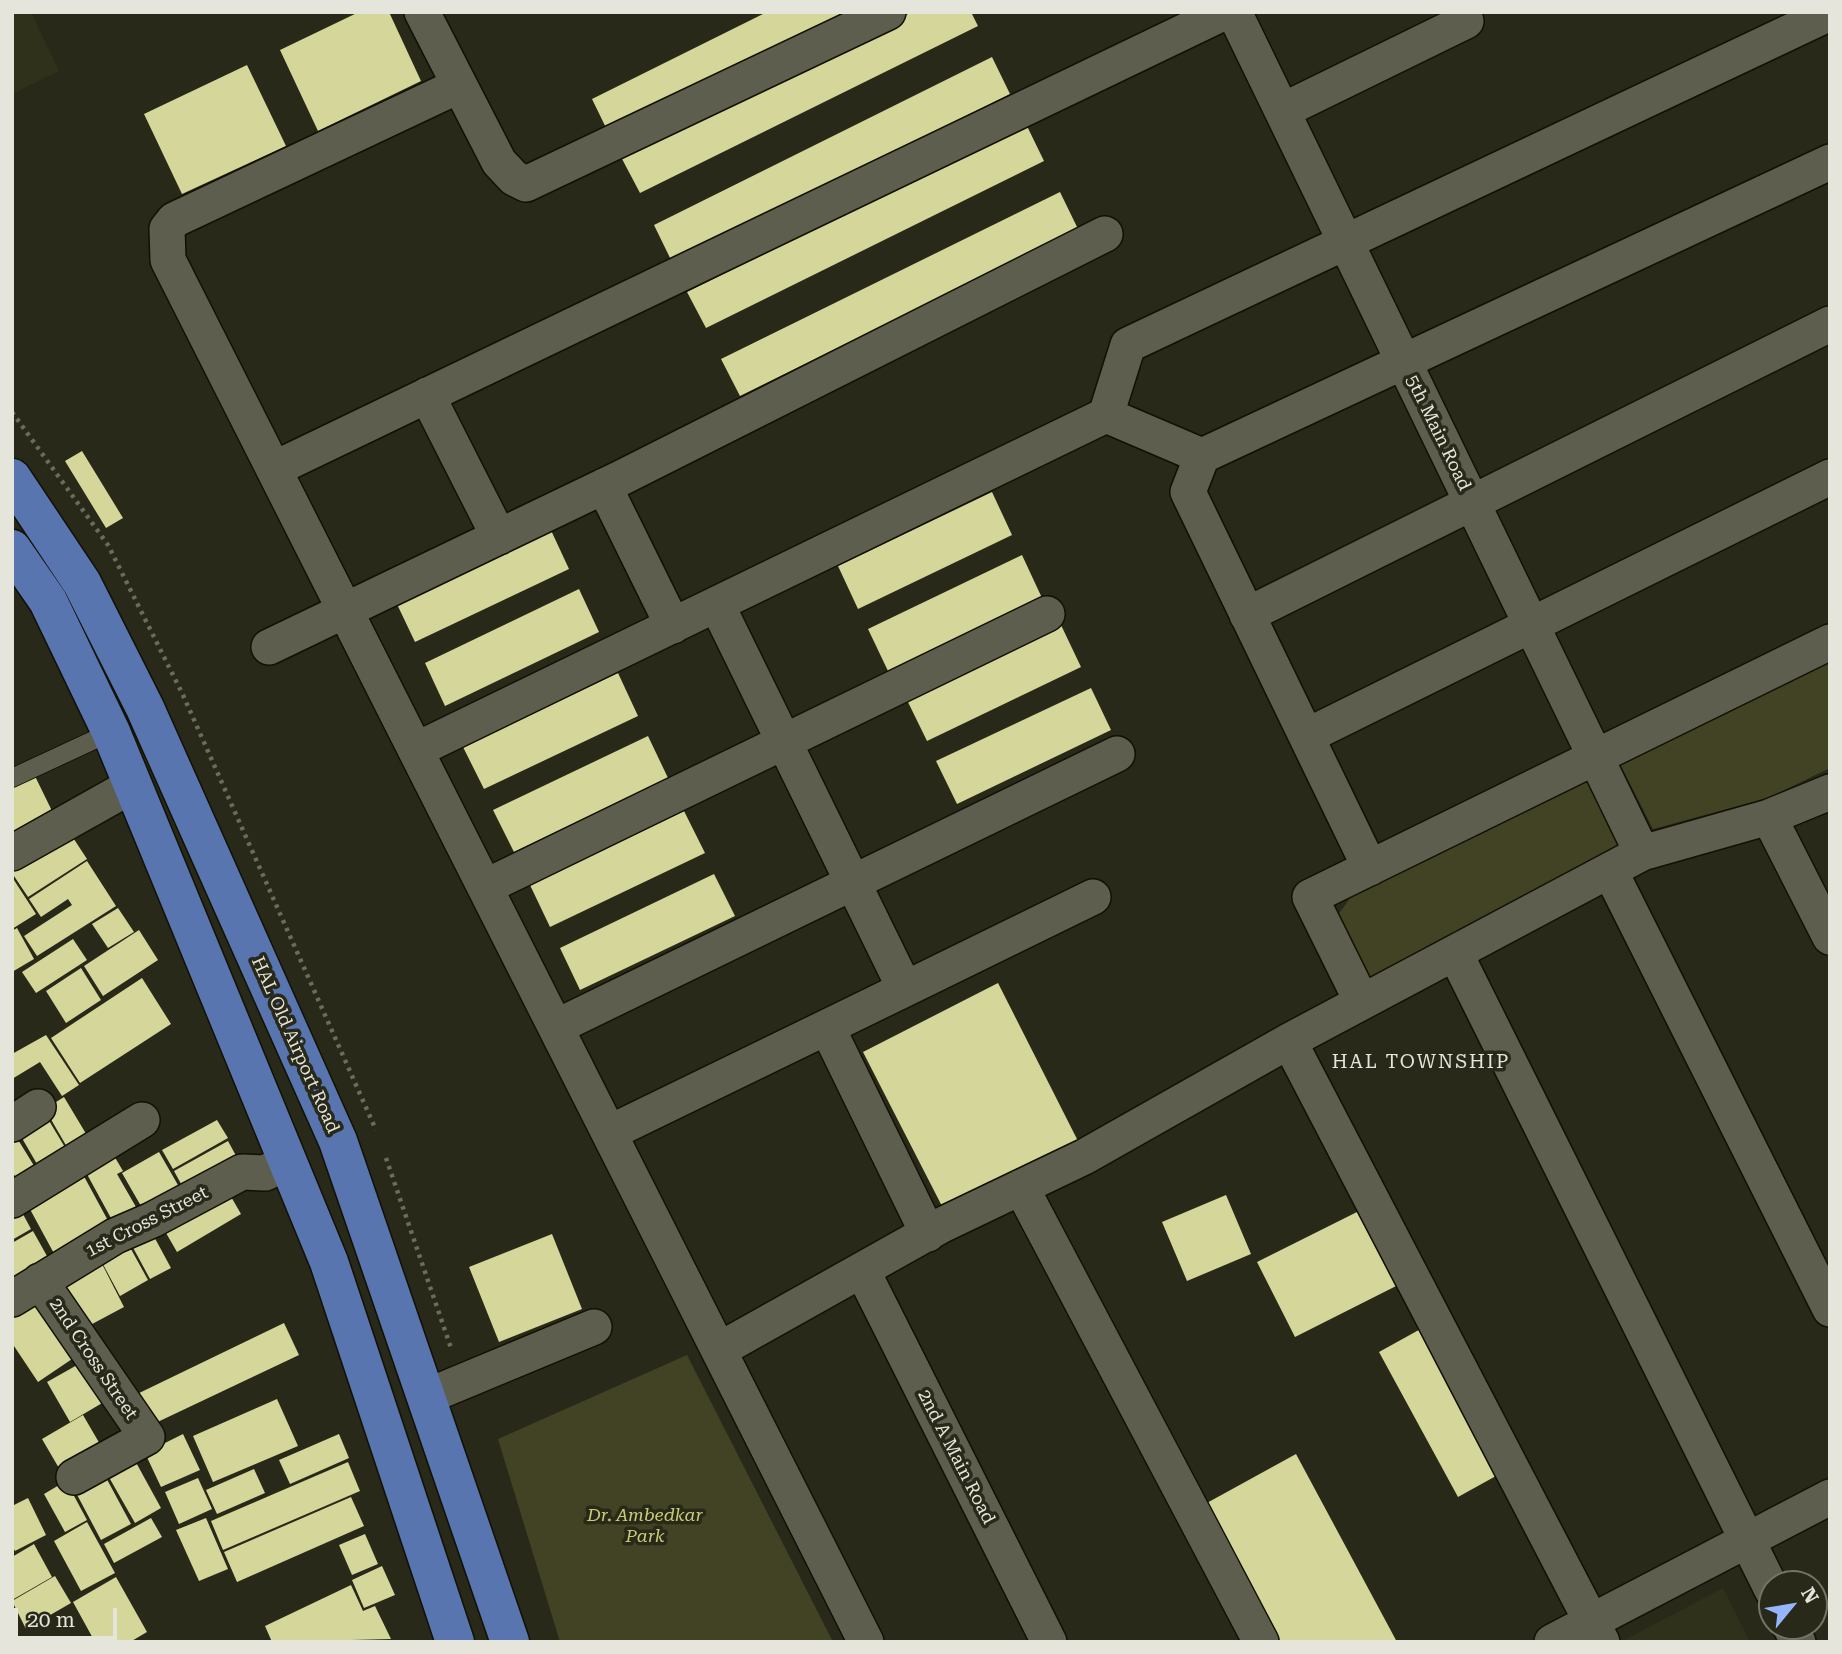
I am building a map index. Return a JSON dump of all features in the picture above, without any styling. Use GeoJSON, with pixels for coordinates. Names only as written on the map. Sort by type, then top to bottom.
{"type":"FeatureCollection","features":[{"type":"Feature","properties":{"kind":"main road","name":"HAL Old Airport Road"},"geometry":{"type":"LineString","coordinates":[[12,478],[82,583],[145,708],[338,1141],[428,1396],[510,1642]]}},
{"type":"Feature","properties":{"kind":"main road"},"geometry":{"type":"LineString","coordinates":[[12,549],[48,601],[111,732],[329,1262],[455,1642]]}},
{"type":"Feature","properties":{"kind":"main road"},"geometry":{"type":"LineString","coordinates":[[48,601],[82,583]]}},
{"type":"Feature","properties":{"kind":"street"},"geometry":{"type":"LineString","coordinates":[[422,12],[499,162],[514,178],[526,184],[888,12]]}},
{"type":"Feature","properties":{"kind":"street"},"geometry":{"type":"LineString","coordinates":[[274,469],[1224,12]]}},
{"type":"Feature","properties":{"kind":"street","name":"5th Main Road"},"geometry":{"type":"LineString","coordinates":[[1234,12],[1642,853]]}},
{"type":"Feature","properties":{"kind":"street"},"geometry":{"type":"LineString","coordinates":[[416,750],[1106,415],[1128,345],[1830,13]]}},
{"type":"Feature","properties":{"kind":"street"},"geometry":{"type":"LineString","coordinates":[[1282,111],[1466,21]]}},
{"type":"Feature","properties":{"kind":"street"},"geometry":{"type":"LineString","coordinates":[[458,86],[174,220],[167,229],[168,260],[866,1642]]}},
{"type":"Feature","properties":{"kind":"street"},"geometry":{"type":"LineString","coordinates":[[1370,868],[1188,492],[1202,456],[1830,162]]}},
{"type":"Feature","properties":{"kind":"street"},"geometry":{"type":"LineString","coordinates":[[269,647],[604,486],[1105,234]]}},
{"type":"Feature","properties":{"kind":"street"},"geometry":{"type":"LineString","coordinates":[[1247,615],[1830,324]]}},
{"type":"Feature","properties":{"kind":"street"},"geometry":{"type":"LineString","coordinates":[[427,395],[499,537]]}},
{"type":"Feature","properties":{"kind":"street"},"geometry":{"type":"LineString","coordinates":[[1106,415],[1202,456]]}},
{"type":"Feature","properties":{"kind":"street"},"geometry":{"type":"LineString","coordinates":[[1307,736],[1830,477]]}},
{"type":"Feature","properties":{"kind":"street"},"geometry":{"type":"LineString","coordinates":[[604,486],[673,626]]}},
{"type":"Feature","properties":{"kind":"street"},"geometry":{"type":"LineString","coordinates":[[717,605],[905,989]]}},
{"type":"Feature","properties":{"kind":"street"},"geometry":{"type":"LineString","coordinates":[[485,887],[1047,614]]}},
{"type":"Feature","properties":{"kind":"street"},"geometry":{"type":"LineString","coordinates":[[1362,1002],[1310,897],[1830,642]]}},
{"type":"Feature","properties":{"kind":"street"},"geometry":{"type":"LineString","coordinates":[[556,1027],[1117,754]]}},
{"type":"Feature","properties":{"kind":"street"},"geometry":{"type":"LineString","coordinates":[[12,853],[133,785]]}},
{"type":"Feature","properties":{"kind":"street"},"geometry":{"type":"LineString","coordinates":[[719,1350],[928,1234],[1084,1157],[1289,1041],[1642,853],[1769,817],[1830,792]]}},
{"type":"Feature","properties":{"kind":"street"},"geometry":{"type":"LineString","coordinates":[[1769,817],[1830,937]]}},
{"type":"Feature","properties":{"kind":"street"},"geometry":{"type":"LineString","coordinates":[[1610,871],[1830,1309]]}},
{"type":"Feature","properties":{"kind":"street"},"geometry":{"type":"LineString","coordinates":[[609,1133],[1093,897]]}},
{"type":"Feature","properties":{"kind":"street"},"geometry":{"type":"LineString","coordinates":[[1455,953],[1762,1570]]}},
{"type":"Feature","properties":{"kind":"street"},"geometry":{"type":"LineString","coordinates":[[827,1027],[928,1234]]}},
{"type":"Feature","properties":{"kind":"street"},"geometry":{"type":"LineString","coordinates":[[1289,1041],[1597,1631]]}},
{"type":"Feature","properties":{"kind":"street"},"geometry":{"type":"LineString","coordinates":[[12,1200],[142,1120]]}},
{"type":"Feature","properties":{"kind":"street","name":"1st Cross Street"},"geometry":{"type":"LineString","coordinates":[[26,1290],[115,1236],[152,1220],[242,1172],[265,1172],[287,1162]]}},
{"type":"Feature","properties":{"kind":"street"},"geometry":{"type":"LineString","coordinates":[[1021,1187],[1261,1642]]}},
{"type":"Feature","properties":{"kind":"street","name":"2nd A Main Road"},"geometry":{"type":"LineString","coordinates":[[863,1272],[1049,1642]]}},
{"type":"Feature","properties":{"kind":"street","name":"2nd Cross Street"},"geometry":{"type":"LineString","coordinates":[[26,1290],[146,1437],[74,1477]]}},
{"type":"Feature","properties":{"kind":"street"},"geometry":{"type":"LineString","coordinates":[[428,1396],[464,1384],[594,1327]]}},
{"type":"Feature","properties":{"kind":"street"},"geometry":{"type":"LineString","coordinates":[[1552,1642],[1597,1631],[1747,1540],[1830,1497]]}},
{"type":"Feature","properties":{"kind":"lane"},"geometry":{"type":"LineString","coordinates":[[12,778],[111,732]]}},
{"type":"Feature","properties":{"kind":"shaded area"},"geometry":{"type":"Polygon","coordinates":[[[12,12],[31,12],[59,71],[12,94],[12,12]]]}},
{"type":"Feature","properties":{"kind":"shaded area"},"geometry":{"type":"Polygon","coordinates":[[[1723,1588],[1750,1642],[1621,1642],[1723,1588]]]}},
{"type":"Feature","properties":{"kind":"green space"},"geometry":{"type":"Polygon","coordinates":[[[1830,659],[1830,768],[1768,798],[1653,829],[1617,758],[1830,659]]]}},
{"type":"Feature","properties":{"kind":"green space"},"geometry":{"type":"Polygon","coordinates":[[[1584,773],[1618,847],[1364,985],[1337,916],[1368,874],[1584,773]]]}},
{"type":"Feature","properties":{"kind":"green space","name":"Dr. Ambedkar Park"},"geometry":{"type":"Polygon","coordinates":[[[687,1355],[833,1642],[560,1642],[498,1439],[687,1355]]]}},
{"type":"Feature","properties":{"kind":"building"},"geometry":{"type":"Polygon","coordinates":[[[359,12],[389,12],[421,81],[318,131],[280,50],[359,12]]]}},
{"type":"Feature","properties":{"kind":"building"},"geometry":{"type":"Polygon","coordinates":[[[767,12],[860,12],[610,136],[592,99],[767,12]]]}},
{"type":"Feature","properties":{"kind":"building"},"geometry":{"type":"Polygon","coordinates":[[[912,12],[971,12],[978,26],[640,193],[621,157],[912,12]]]}},
{"type":"Feature","properties":{"kind":"building"},"geometry":{"type":"Polygon","coordinates":[[[992,57],[1010,94],[672,262],[654,225],[992,57]]]}},
{"type":"Feature","properties":{"kind":"building"},"geometry":{"type":"Polygon","coordinates":[[[247,65],[286,146],[182,194],[144,114],[247,65]]]}},
{"type":"Feature","properties":{"kind":"building"},"geometry":{"type":"Polygon","coordinates":[[[1026,124],[1044,161],[706,328],[687,292],[1026,124]]]}},
{"type":"Feature","properties":{"kind":"building"},"geometry":{"type":"Polygon","coordinates":[[[1060,192],[1078,229],[740,396],[721,359],[1060,192]]]}},
{"type":"Feature","properties":{"kind":"building"},"geometry":{"type":"Polygon","coordinates":[[[82,451],[123,518],[106,528],[65,461],[82,451]]]}},
{"type":"Feature","properties":{"kind":"building"},"geometry":{"type":"Polygon","coordinates":[[[992,492],[1012,535],[858,609],[838,566],[992,492]]]}},
{"type":"Feature","properties":{"kind":"building"},"geometry":{"type":"Polygon","coordinates":[[[549,526],[569,569],[415,642],[395,600],[549,526]]]}},
{"type":"Feature","properties":{"kind":"building"},"geometry":{"type":"Polygon","coordinates":[[[1022,555],[1042,598],[888,671],[868,629],[1022,555]]]}},
{"type":"Feature","properties":{"kind":"building"},"geometry":{"type":"Polygon","coordinates":[[[579,589],[599,632],[445,706],[425,663],[579,589]]]}},
{"type":"Feature","properties":{"kind":"building"},"geometry":{"type":"Polygon","coordinates":[[[1061,625],[1081,667],[927,741],[906,698],[1061,625]]]}},
{"type":"Feature","properties":{"kind":"building"},"geometry":{"type":"Polygon","coordinates":[[[618,673],[638,716],[484,789],[463,747],[618,673]]]}},
{"type":"Feature","properties":{"kind":"building"},"geometry":{"type":"Polygon","coordinates":[[[1091,688],[1111,730],[957,804],[936,761],[1091,688]]]}},
{"type":"Feature","properties":{"kind":"building"},"geometry":{"type":"Polygon","coordinates":[[[648,736],[668,778],[514,852],[493,810],[648,736]]]}},
{"type":"Feature","properties":{"kind":"building"},"geometry":{"type":"Polygon","coordinates":[[[32,770],[54,815],[12,835],[12,780],[32,770]]]}},
{"type":"Feature","properties":{"kind":"building"},"geometry":{"type":"Polygon","coordinates":[[[684,811],[705,853],[550,927],[530,885],[684,811]]]}},
{"type":"Feature","properties":{"kind":"building"},"geometry":{"type":"Polygon","coordinates":[[[66,827],[87,859],[28,897],[12,873],[12,860],[66,827]]]}},
{"type":"Feature","properties":{"kind":"building"},"geometry":{"type":"Polygon","coordinates":[[[87,861],[116,906],[37,956],[24,936],[72,905],[68,899],[41,917],[29,899],[87,861]]]}},
{"type":"Feature","properties":{"kind":"building"},"geometry":{"type":"Polygon","coordinates":[[[714,874],[735,916],[580,990],[560,948],[714,874]]]}},
{"type":"Feature","properties":{"kind":"building"},"geometry":{"type":"Polygon","coordinates":[[[12,877],[36,914],[12,929],[12,877]]]}},
{"type":"Feature","properties":{"kind":"building"},"geometry":{"type":"Polygon","coordinates":[[[118,908],[134,932],[108,948],[92,924],[118,908]]]}},
{"type":"Feature","properties":{"kind":"building"},"geometry":{"type":"Polygon","coordinates":[[[17,928],[34,959],[12,972],[12,931],[17,928]]]}},
{"type":"Feature","properties":{"kind":"building"},"geometry":{"type":"Polygon","coordinates":[[[139,930],[158,960],[103,996],[84,966],[139,930]]]}},
{"type":"Feature","properties":{"kind":"building"},"geometry":{"type":"Polygon","coordinates":[[[73,939],[87,960],[36,993],[22,972],[73,939]]]}},
{"type":"Feature","properties":{"kind":"building"},"geometry":{"type":"Polygon","coordinates":[[[81,968],[101,1000],[66,1023],[46,991],[81,968]]]}},
{"type":"Feature","properties":{"kind":"building"},"geometry":{"type":"Polygon","coordinates":[[[142,978],[171,1024],[80,1083],[51,1038],[142,978]]]}},
{"type":"Feature","properties":{"kind":"building"},"geometry":{"type":"Polygon","coordinates":[[[998,983],[1079,1143],[945,1212],[863,1052],[998,983]]]}},
{"type":"Feature","properties":{"kind":"building"},"geometry":{"type":"Polygon","coordinates":[[[46,1035],[79,1085],[62,1096],[40,1062],[12,1079],[12,1054],[46,1035]]]}},
{"type":"Feature","properties":{"kind":"building"},"geometry":{"type":"Polygon","coordinates":[[[64,1097],[91,1142],[71,1154],[45,1109],[64,1097]]]}},
{"type":"Feature","properties":{"kind":"building"},"geometry":{"type":"Polygon","coordinates":[[[42,1109],[69,1154],[41,1171],[15,1126],[42,1109]]]}},
{"type":"Feature","properties":{"kind":"building"},"geometry":{"type":"Polygon","coordinates":[[[217,1120],[228,1138],[173,1169],[162,1150],[217,1120]]]}},
{"type":"Feature","properties":{"kind":"building"},"geometry":{"type":"Polygon","coordinates":[[[12,1130],[41,1177],[22,1188],[12,1171],[12,1130]]]}},
{"type":"Feature","properties":{"kind":"building"},"geometry":{"type":"Polygon","coordinates":[[[228,1141],[240,1163],[186,1193],[174,1171],[228,1141]]]}},
{"type":"Feature","properties":{"kind":"building"},"geometry":{"type":"Polygon","coordinates":[[[110,1149],[123,1171],[117,1174],[136,1207],[112,1220],[82,1165],[110,1149]]]}},
{"type":"Feature","properties":{"kind":"building"},"geometry":{"type":"Polygon","coordinates":[[[159,1152],[182,1192],[145,1213],[122,1173],[159,1152]]]}},
{"type":"Feature","properties":{"kind":"building"},"geometry":{"type":"Polygon","coordinates":[[[80,1169],[112,1228],[57,1259],[25,1200],[80,1169]]]}},
{"type":"Feature","properties":{"kind":"building"},"geometry":{"type":"Polygon","coordinates":[[[226,1188],[241,1214],[177,1252],[162,1226],[226,1188]]]}},
{"type":"Feature","properties":{"kind":"building"},"geometry":{"type":"Polygon","coordinates":[[[1226,1195],[1251,1254],[1187,1281],[1162,1222],[1226,1195]]]}},
{"type":"Feature","properties":{"kind":"building"},"geometry":{"type":"Polygon","coordinates":[[[17,1203],[31,1229],[12,1240],[12,1206],[17,1203]]]}},
{"type":"Feature","properties":{"kind":"building"},"geometry":{"type":"Polygon","coordinates":[[[1373,1204],[1410,1279],[1295,1337],[1257,1262],[1373,1204]]]}},
{"type":"Feature","properties":{"kind":"building"},"geometry":{"type":"Polygon","coordinates":[[[33,1231],[52,1265],[12,1285],[12,1243],[33,1231]]]}},
{"type":"Feature","properties":{"kind":"building"},"geometry":{"type":"Polygon","coordinates":[[[151,1231],[171,1268],[150,1279],[130,1242],[151,1231]]]}},
{"type":"Feature","properties":{"kind":"building"},"geometry":{"type":"Polygon","coordinates":[[[552,1234],[582,1309],[499,1342],[469,1267],[552,1234]]]}},
{"type":"Feature","properties":{"kind":"building"},"geometry":{"type":"Polygon","coordinates":[[[126,1240],[148,1280],[120,1296],[98,1255],[126,1240]]]}},
{"type":"Feature","properties":{"kind":"building"},"geometry":{"type":"Polygon","coordinates":[[[101,1262],[124,1307],[79,1331],[54,1288],[101,1262]]]}},
{"type":"Feature","properties":{"kind":"building"},"geometry":{"type":"Polygon","coordinates":[[[42,1294],[81,1353],[38,1382],[12,1343],[12,1313],[42,1294]]]}},
{"type":"Feature","properties":{"kind":"building"},"geometry":{"type":"Polygon","coordinates":[[[284,1323],[299,1355],[147,1427],[133,1396],[284,1323]]]}},
{"type":"Feature","properties":{"kind":"building"},"geometry":{"type":"Polygon","coordinates":[[[1426,1326],[1505,1471],[1458,1497],[1379,1352],[1426,1326]]]}},
{"type":"Feature","properties":{"kind":"building"},"geometry":{"type":"Polygon","coordinates":[[[86,1360],[109,1399],[70,1422],[47,1382],[86,1360]]]}},
{"type":"Feature","properties":{"kind":"building"},"geometry":{"type":"Polygon","coordinates":[[[277,1399],[298,1446],[213,1482],[193,1436],[277,1399]]]}},
{"type":"Feature","properties":{"kind":"building"},"geometry":{"type":"Polygon","coordinates":[[[83,1415],[104,1451],[63,1475],[42,1439],[83,1415]]]}},
{"type":"Feature","properties":{"kind":"building"},"geometry":{"type":"Polygon","coordinates":[[[183,1434],[200,1470],[161,1487],[145,1453],[183,1434]]]}},
{"type":"Feature","properties":{"kind":"building"},"geometry":{"type":"Polygon","coordinates":[[[339,1434],[349,1458],[290,1484],[279,1460],[339,1434]]]}},
{"type":"Feature","properties":{"kind":"building"},"geometry":{"type":"Polygon","coordinates":[[[1296,1454],[1397,1642],[1279,1642],[1205,1504],[1296,1454]]]}},
{"type":"Feature","properties":{"kind":"building"},"geometry":{"type":"Polygon","coordinates":[[[133,1457],[161,1508],[135,1523],[106,1472],[133,1457]]]}},
{"type":"Feature","properties":{"kind":"building"},"geometry":{"type":"Polygon","coordinates":[[[348,1462],[360,1491],[223,1550],[211,1521],[348,1462]]]}},
{"type":"Feature","properties":{"kind":"building"},"geometry":{"type":"Polygon","coordinates":[[[254,1469],[265,1493],[217,1514],[206,1490],[254,1469]]]}},
{"type":"Feature","properties":{"kind":"building"},"geometry":{"type":"Polygon","coordinates":[[[103,1472],[131,1524],[101,1540],[74,1489],[103,1472]]]}},
{"type":"Feature","properties":{"kind":"building"},"geometry":{"type":"Polygon","coordinates":[[[198,1478],[212,1509],[179,1524],[165,1492],[198,1478]]]}},
{"type":"Feature","properties":{"kind":"building"},"geometry":{"type":"Polygon","coordinates":[[[66,1481],[87,1520],[65,1532],[44,1494],[66,1481]]]}},
{"type":"Feature","properties":{"kind":"building"},"geometry":{"type":"Polygon","coordinates":[[[351,1497],[364,1526],[237,1582],[224,1552],[351,1497]]]}},
{"type":"Feature","properties":{"kind":"building"},"geometry":{"type":"Polygon","coordinates":[[[28,1498],[46,1535],[15,1551],[12,1545],[12,1506],[28,1498]]]}},
{"type":"Feature","properties":{"kind":"building"},"geometry":{"type":"Polygon","coordinates":[[[151,1518],[162,1537],[114,1563],[104,1544],[151,1518]]]}},
{"type":"Feature","properties":{"kind":"building"},"geometry":{"type":"Polygon","coordinates":[[[206,1518],[228,1569],[199,1581],[176,1530],[206,1518]]]}},
{"type":"Feature","properties":{"kind":"building"},"geometry":{"type":"Polygon","coordinates":[[[87,1522],[115,1573],[81,1591],[54,1541],[87,1522]]]}},
{"type":"Feature","properties":{"kind":"building"},"geometry":{"type":"Polygon","coordinates":[[[365,1534],[378,1564],[352,1575],[339,1545],[365,1534]]]}},
{"type":"Feature","properties":{"kind":"building"},"geometry":{"type":"Polygon","coordinates":[[[34,1544],[52,1577],[12,1600],[12,1557],[34,1544]]]}},
{"type":"Feature","properties":{"kind":"building"},"geometry":{"type":"Polygon","coordinates":[[[382,1566],[395,1595],[364,1608],[352,1580],[382,1566]]]}},
{"type":"Feature","properties":{"kind":"building"},"geometry":{"type":"Polygon","coordinates":[[[55,1576],[71,1603],[26,1629],[12,1601],[55,1576]]]}},
{"type":"Feature","properties":{"kind":"building"},"geometry":{"type":"Polygon","coordinates":[[[116,1577],[147,1632],[130,1642],[95,1642],[73,1602],[116,1577]]]}},
{"type":"Feature","properties":{"kind":"building"},"geometry":{"type":"Polygon","coordinates":[[[351,1585],[363,1611],[375,1606],[391,1639],[272,1642],[265,1626],[351,1585]]]}},
{"type":"Feature","properties":{"kind":"district","name":"HAL TOWNSHIP"},"geometry":{"type":"Point","coordinates":[1421,1062]}}]}
